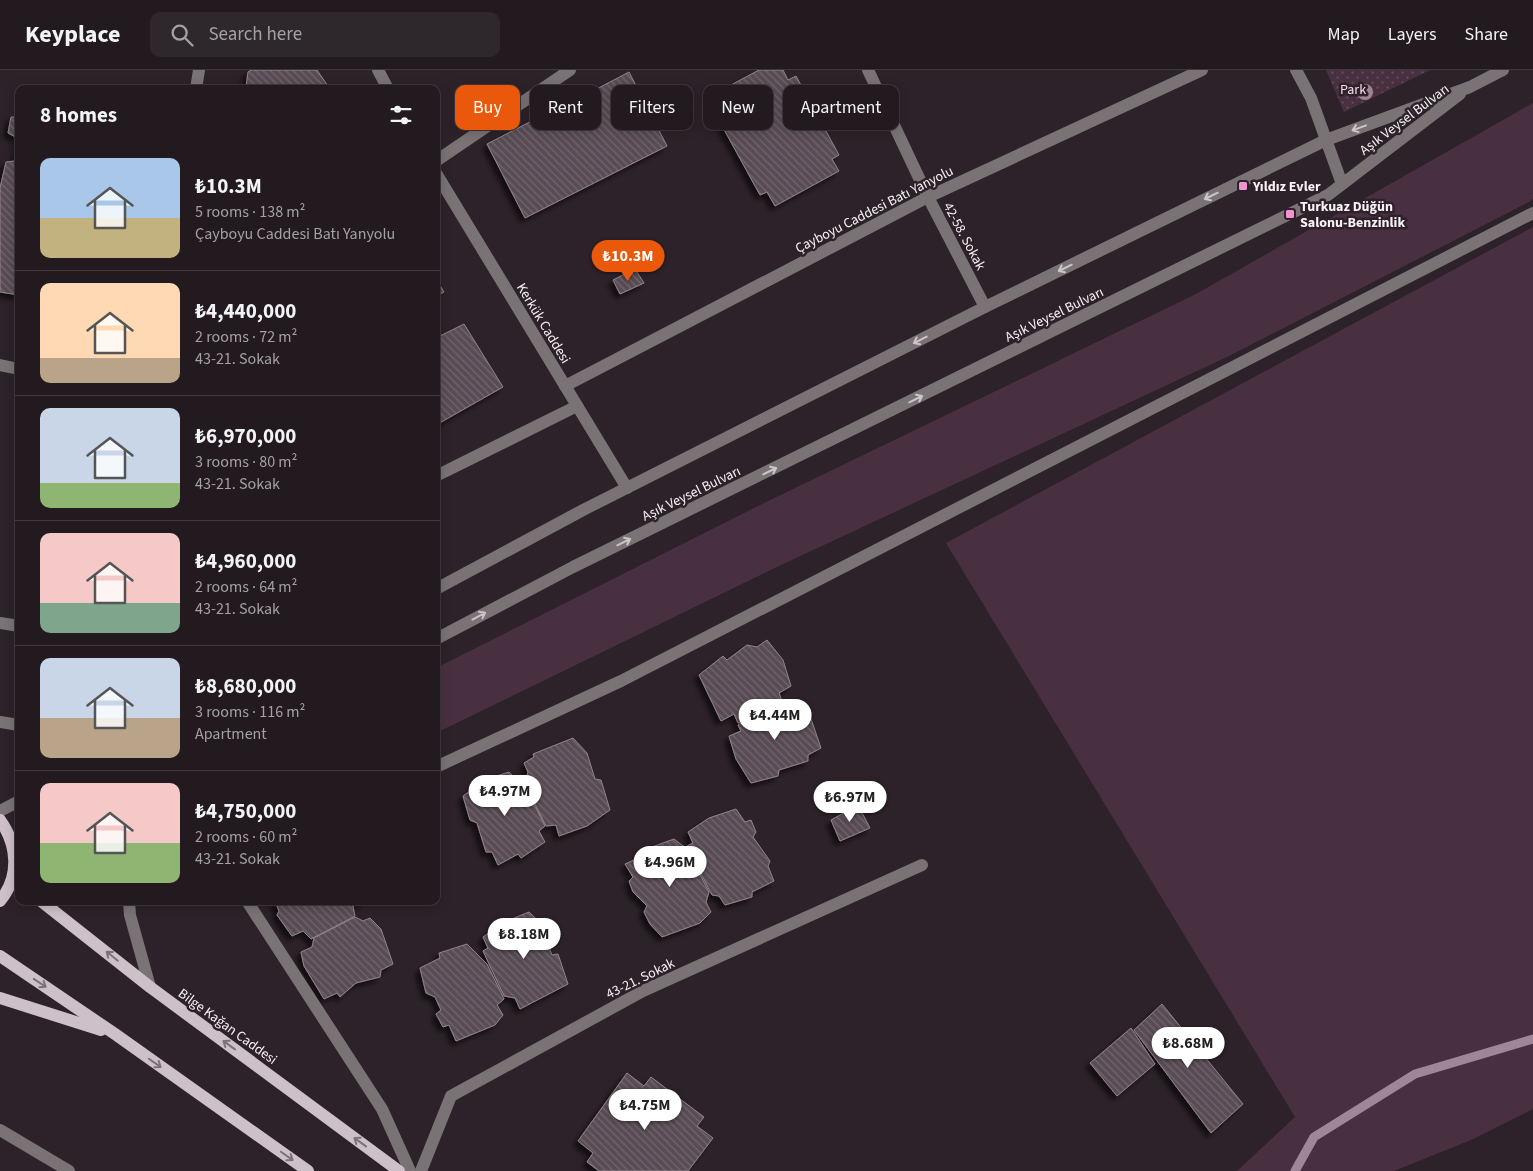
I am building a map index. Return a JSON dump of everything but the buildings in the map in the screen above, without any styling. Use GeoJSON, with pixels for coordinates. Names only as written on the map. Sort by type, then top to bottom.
{"type":"FeatureCollection","features":[{"type":"Feature","properties":{"kind":"main road"},"geometry":{"type":"LineString","coordinates":[[0,820],[6,828],[15,854]]}},
{"type":"Feature","properties":{"kind":"main road"},"geometry":{"type":"LineString","coordinates":[[0,901],[15,883]]}},
{"type":"Feature","properties":{"kind":"main road","name":"Bilge Kağan Caddesi"},"geometry":{"type":"LineString","coordinates":[[46,905],[150,987],[399,1171]]}},
{"type":"Feature","properties":{"kind":"main road"},"geometry":{"type":"LineString","coordinates":[[0,956],[115,1034],[308,1171]]}},
{"type":"Feature","properties":{"kind":"main road"},"geometry":{"type":"LineString","coordinates":[[0,998],[115,1034]]}},
{"type":"Feature","properties":{"kind":"street"},"geometry":{"type":"LineString","coordinates":[[197,85],[199,70]]}},
{"type":"Feature","properties":{"kind":"street"},"geometry":{"type":"LineString","coordinates":[[378,70],[386,85]]}},
{"type":"Feature","properties":{"kind":"street"},"geometry":{"type":"LineString","coordinates":[[440,158],[570,70]]}},
{"type":"Feature","properties":{"kind":"street","name":"42-58. Sokak"},"geometry":{"type":"LineString","coordinates":[[868,70],[928,197],[985,307]]}},
{"type":"Feature","properties":{"kind":"street","name":"Çayboyu Caddesi Batı Yanyolu"},"geometry":{"type":"LineString","coordinates":[[565,386],[928,197],[1202,70]]}},
{"type":"Feature","properties":{"kind":"street"},"geometry":{"type":"LineString","coordinates":[[1296,70],[1311,98],[1342,184]]}},
{"type":"Feature","properties":{"kind":"street"},"geometry":{"type":"LineString","coordinates":[[1470,87],[1503,70]]}},
{"type":"Feature","properties":{"kind":"street","name":"Aşık Veysel Bulvarı"},"geometry":{"type":"LineString","coordinates":[[440,587],[627,488],[985,307],[1326,140],[1470,87]]}},
{"type":"Feature","properties":{"kind":"street","name":"Aşık Veysel Bulvarı"},"geometry":{"type":"LineString","coordinates":[[440,637],[573,568],[1328,196],[1470,87]]}},
{"type":"Feature","properties":{"kind":"street","name":"Kerkük Caddesi"},"geometry":{"type":"LineString","coordinates":[[440,180],[627,488]]}},
{"type":"Feature","properties":{"kind":"street"},"geometry":{"type":"LineString","coordinates":[[440,765],[621,681],[1533,213]]}},
{"type":"Feature","properties":{"kind":"street"},"geometry":{"type":"LineString","coordinates":[[0,365],[15,368]]}},
{"type":"Feature","properties":{"kind":"street"},"geometry":{"type":"LineString","coordinates":[[440,474],[577,406]]}},
{"type":"Feature","properties":{"kind":"street"},"geometry":{"type":"LineString","coordinates":[[0,624],[15,626]]}},
{"type":"Feature","properties":{"kind":"street"},"geometry":{"type":"LineString","coordinates":[[0,722],[15,724]]}},
{"type":"Feature","properties":{"kind":"street"},"geometry":{"type":"LineString","coordinates":[[0,811],[15,803]]}},
{"type":"Feature","properties":{"kind":"street","name":"43-21. Sokak"},"geometry":{"type":"LineString","coordinates":[[421,1171],[451,1096],[643,991],[922,865]]}},
{"type":"Feature","properties":{"kind":"street"},"geometry":{"type":"LineString","coordinates":[[129,905],[130,914],[150,987]]}},
{"type":"Feature","properties":{"kind":"street"},"geometry":{"type":"LineString","coordinates":[[249,905],[382,1108],[410,1171]]}},
{"type":"Feature","properties":{"kind":"street"},"geometry":{"type":"LineString","coordinates":[[0,1130],[68,1171]]}},
{"type":"Feature","properties":{"kind":"green space","name":"Park"},"geometry":{"type":"Polygon","coordinates":[[[1326,70],[1430,70],[1344,112],[1326,70]]]}},
{"type":"Feature","properties":{"kind":"green space"},"geometry":{"type":"Polygon","coordinates":[[[1533,103],[1533,199],[1527,203],[1227,357],[781,565],[440,731],[440,666],[756,507],[1196,294],[1533,103]]]}},
{"type":"Feature","properties":{"kind":"green space"},"geometry":{"type":"Polygon","coordinates":[[[1533,227],[1533,1109],[1471,1140],[1394,1171],[1237,1171],[1295,1117],[946,543],[1533,227]]]}},
{"type":"Feature","properties":{"kind":"waterway"},"geometry":{"type":"LineString","coordinates":[[1295,1171],[1314,1137],[1415,1074],[1533,1039]]}},
{"type":"Feature","properties":{"kind":"place","name":"Yıldız Evler"},"geometry":{"type":"Point","coordinates":[1243,186]}},
{"type":"Feature","properties":{"kind":"place","name":"Turkuaz Düğün Salonu-Benzinlik"},"geometry":{"type":"Point","coordinates":[1290,214]}}]}
